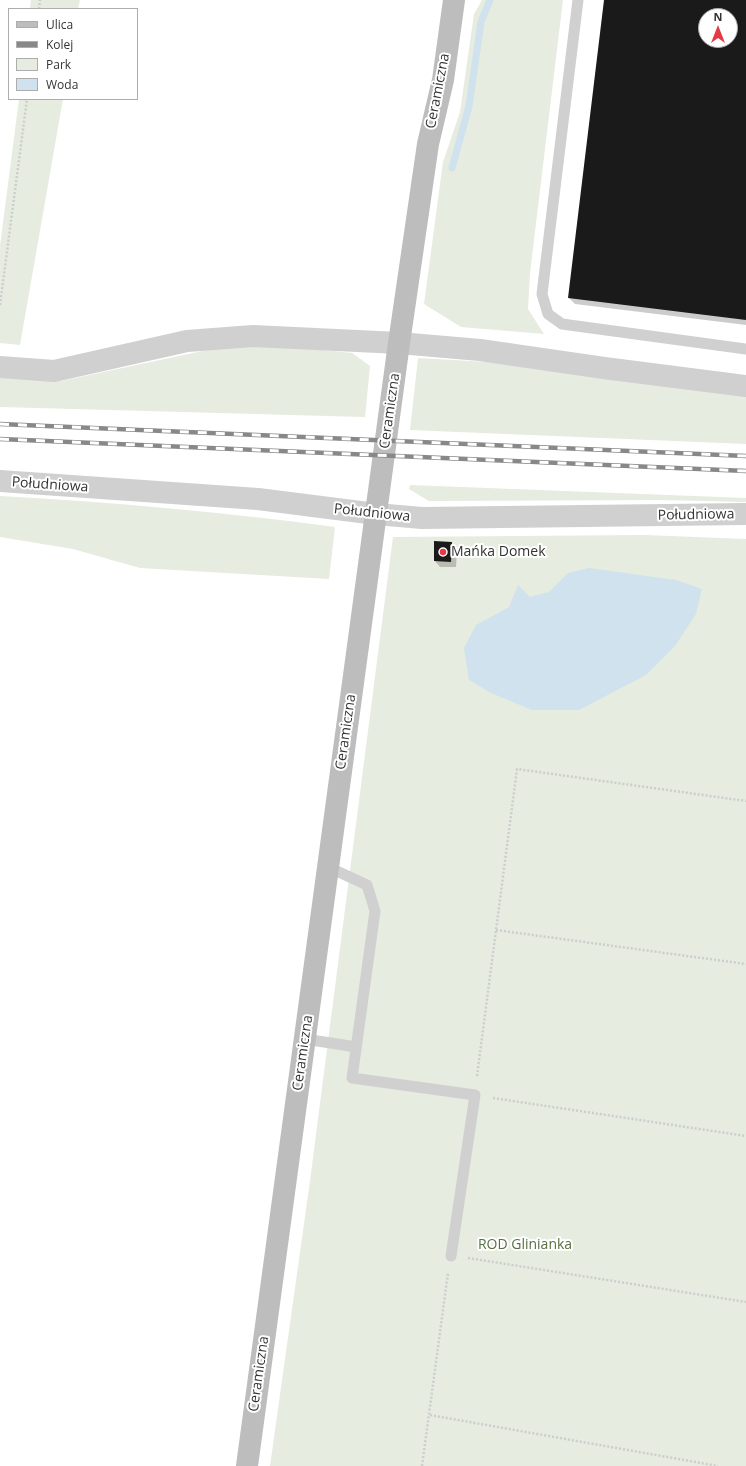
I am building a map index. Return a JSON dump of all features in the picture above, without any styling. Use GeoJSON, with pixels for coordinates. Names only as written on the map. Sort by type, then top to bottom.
{"type":"FeatureCollection","features":[{"type":"Feature","properties":{"kind":"main road","name":"Ceramiczna"},"geometry":{"type":"LineString","coordinates":[[247,1466],[399,343],[428,144],[443,80],[454,0]]}},
{"type":"Feature","properties":{"kind":"street"},"geometry":{"type":"LineString","coordinates":[[0,367],[54,371],[187,341],[246,337],[399,343],[480,350],[604,368],[746,386]]}},
{"type":"Feature","properties":{"kind":"street","name":"Południowa"},"geometry":{"type":"LineString","coordinates":[[0,481],[258,500],[422,518],[746,514]]}},
{"type":"Feature","properties":{"kind":"lane"},"geometry":{"type":"LineString","coordinates":[[578,0],[542,294],[548,314],[562,324],[746,349]]}},
{"type":"Feature","properties":{"kind":"lane"},"geometry":{"type":"LineString","coordinates":[[328,867],[367,885],[375,911],[352,1078],[475,1095],[451,1256]]}},
{"type":"Feature","properties":{"kind":"lane"},"geometry":{"type":"LineString","coordinates":[[305,1039],[356,1047]]}},
{"type":"Feature","properties":{"kind":"path"},"geometry":{"type":"LineString","coordinates":[[0,305],[27,100]]}},
{"type":"Feature","properties":{"kind":"path"},"geometry":{"type":"LineString","coordinates":[[746,801],[517,769],[475,1095],[746,1136]]}},
{"type":"Feature","properties":{"kind":"path"},"geometry":{"type":"LineString","coordinates":[[496,930],[746,964]]}},
{"type":"Feature","properties":{"kind":"path"},"geometry":{"type":"LineString","coordinates":[[422,1466],[451,1256],[746,1302]]}},
{"type":"Feature","properties":{"kind":"path"},"geometry":{"type":"LineString","coordinates":[[430,1415],[718,1466]]}},
{"type":"Feature","properties":{"kind":"green space"},"geometry":{"type":"Polygon","coordinates":[[[31,0],[80,0],[78,8],[30,8],[31,0]]]}},
{"type":"Feature","properties":{"kind":"green space"},"geometry":{"type":"Polygon","coordinates":[[[482,0],[563,0],[530,273],[528,309],[544,334],[461,327],[424,304],[443,162],[460,112],[474,14],[482,0]]]}},
{"type":"Feature","properties":{"kind":"green space"},"geometry":{"type":"Polygon","coordinates":[[[19,100],[63,100],[20,345],[0,343],[0,246],[19,100]]]}},
{"type":"Feature","properties":{"kind":"green space"},"geometry":{"type":"Polygon","coordinates":[[[276,345],[352,353],[370,366],[365,417],[0,407],[0,377],[61,381],[226,346],[276,345]]]}},
{"type":"Feature","properties":{"kind":"green space"},"geometry":{"type":"Polygon","coordinates":[[[418,358],[488,362],[746,395],[746,444],[410,430],[418,358]]]}},
{"type":"Feature","properties":{"kind":"green space"},"geometry":{"type":"Polygon","coordinates":[[[410,485],[746,498],[746,502],[661,500],[429,501],[409,489],[410,485]]]}},
{"type":"Feature","properties":{"kind":"green space"},"geometry":{"type":"Polygon","coordinates":[[[0,496],[168,508],[335,527],[329,579],[140,568],[73,549],[0,537],[0,496]]]}},
{"type":"Feature","properties":{"kind":"green space","name":"ROD Glinianka"},"geometry":{"type":"Polygon","coordinates":[[[645,535],[746,539],[746,1466],[270,1466],[310,1181],[393,537],[645,535]]]}},
{"type":"Feature","properties":{"kind":"water"},"geometry":{"type":"Polygon","coordinates":[[[589,568],[676,580],[702,589],[696,614],[675,646],[646,675],[579,710],[532,710],[491,693],[469,680],[464,648],[476,625],[509,607],[518,585],[530,597],[549,592],[568,573],[589,568]]]}},
{"type":"Feature","properties":{"kind":"building"},"geometry":{"type":"Polygon","coordinates":[[[604,0],[746,0],[746,320],[568,298],[604,0]]]}},
{"type":"Feature","properties":{"kind":"building","name":"Mańka Domek"},"geometry":{"type":"Polygon","coordinates":[[[434,541],[452,542],[451,562],[434,561],[434,541]]]}},
{"type":"Feature","properties":{"kind":"waterway"},"geometry":{"type":"LineString","coordinates":[[452,168],[469,106],[481,22],[490,0]]}},
{"type":"Feature","properties":{"kind":"railway"},"geometry":{"type":"LineString","coordinates":[[0,424],[746,456]]}},
{"type":"Feature","properties":{"kind":"railway"},"geometry":{"type":"LineString","coordinates":[[0,439],[746,471]]}},
{"type":"Feature","properties":{"kind":"place","name":"Mańka Domek"},"geometry":{"type":"Point","coordinates":[443,552]}}]}
